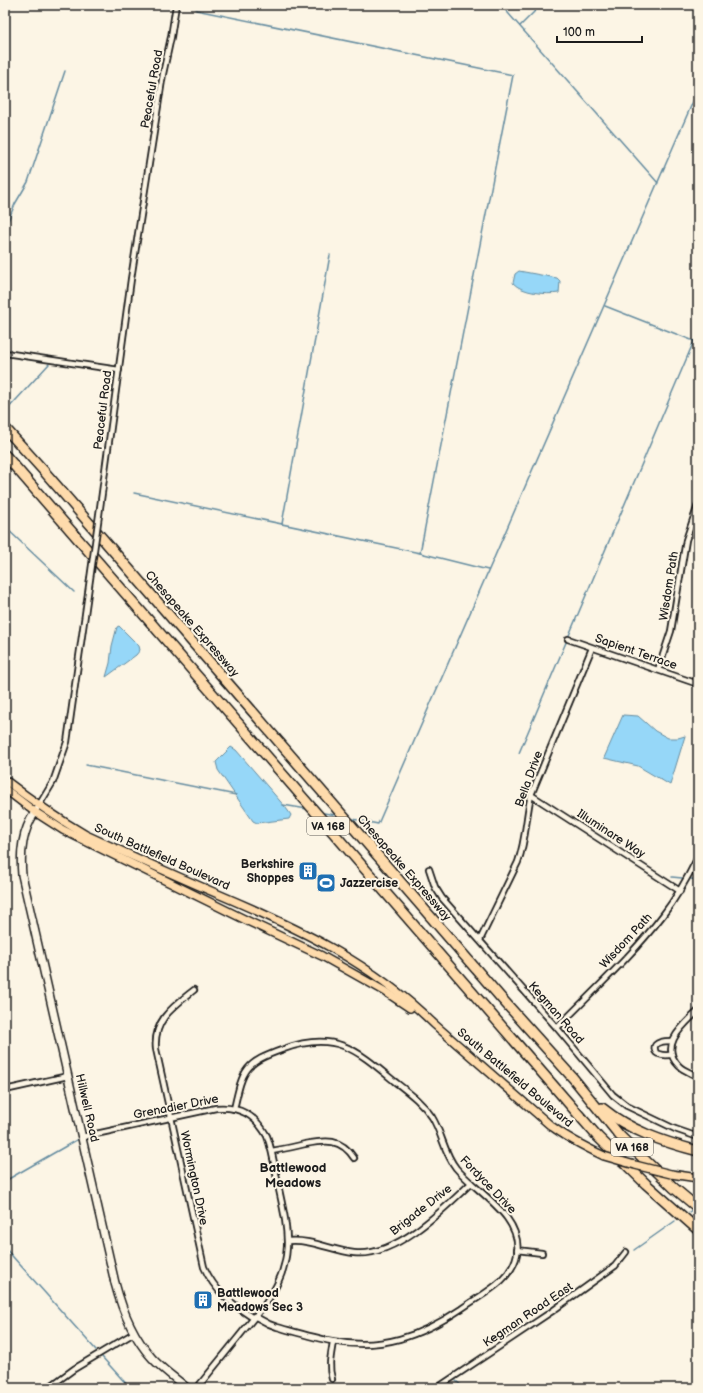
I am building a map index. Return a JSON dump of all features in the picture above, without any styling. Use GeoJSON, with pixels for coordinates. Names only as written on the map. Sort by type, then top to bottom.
{"type":"FeatureCollection","features":[{"type":"Feature","properties":{"kind":"highway","name":"Chesapeake Expressway"},"geometry":{"type":"LineString","coordinates":[[5,428],[502,999],[573,1078],[620,1136],[674,1188],[698,1208]]}},
{"type":"Feature","properties":{"kind":"highway","name":"VA 168"},"geometry":{"type":"LineString","coordinates":[[5,455],[593,1132],[646,1184],[698,1230]]}},
{"type":"Feature","properties":{"kind":"highway"},"geometry":{"type":"LineString","coordinates":[[573,1078],[601,1107],[628,1125],[650,1136],[698,1151]]}},
{"type":"Feature","properties":{"kind":"main road","name":"South Battlefield Boulevard"},"geometry":{"type":"LineString","coordinates":[[5,780],[63,830],[322,956],[386,992],[434,1024]]}},
{"type":"Feature","properties":{"kind":"main road","name":"South Battlefield Boulevard"},"geometry":{"type":"LineString","coordinates":[[5,789],[37,809],[86,835],[283,922],[322,942],[377,976],[419,1010],[564,1136],[604,1156],[671,1174],[698,1178]]}},
{"type":"Feature","properties":{"kind":"street","name":"Peaceful Road"},"geometry":{"type":"LineString","coordinates":[[37,809],[53,782],[67,742],[131,279],[163,74],[176,5]]}},
{"type":"Feature","properties":{"kind":"street"},"geometry":{"type":"LineString","coordinates":[[5,353],[119,370]]}},
{"type":"Feature","properties":{"kind":"street","name":"Wisdom Path"},"geometry":{"type":"LineString","coordinates":[[658,670],[672,631],[686,540],[698,505]]}},
{"type":"Feature","properties":{"kind":"street","name":"Sapient Terrace"},"geometry":{"type":"LineString","coordinates":[[568,640],[698,684]]}},
{"type":"Feature","properties":{"kind":"street","name":"Bella Drive"},"geometry":{"type":"LineString","coordinates":[[480,940],[523,850],[527,811],[531,795],[592,648]]}},
{"type":"Feature","properties":{"kind":"street","name":"Illuminare Way"},"geometry":{"type":"LineString","coordinates":[[531,795],[680,891]]}},
{"type":"Feature","properties":{"kind":"street","name":"Hillwell Road"},"geometry":{"type":"LineString","coordinates":[[37,809],[30,820],[23,838],[21,862],[22,875],[117,1290],[124,1311],[134,1333],[151,1358],[187,1388]]}},
{"type":"Feature","properties":{"kind":"street","name":"Wisdom Path"},"geometry":{"type":"LineString","coordinates":[[557,1028],[649,932],[664,914],[680,891],[698,857]]}},
{"type":"Feature","properties":{"kind":"street","name":"Kegman Road"},"geometry":{"type":"LineString","coordinates":[[429,869],[435,887],[500,965],[557,1028],[614,1095],[627,1106],[698,1137]]}},
{"type":"Feature","properties":{"kind":"street","name":"Wormington Drive"},"geometry":{"type":"LineString","coordinates":[[194,990],[165,1014],[156,1035],[156,1050],[204,1267],[213,1284],[220,1293],[232,1304],[254,1317]]}},
{"type":"Feature","properties":{"kind":"street"},"geometry":{"type":"LineString","coordinates":[[698,1011],[678,1032],[672,1041],[672,1055],[679,1066],[698,1077]]}},
{"type":"Feature","properties":{"kind":"street"},"geometry":{"type":"LineString","coordinates":[[672,1041],[661,1042],[655,1045],[654,1048],[660,1055],[672,1055]]}},
{"type":"Feature","properties":{"kind":"street","name":"Fordyce Drive"},"geometry":{"type":"LineString","coordinates":[[234,1109],[244,1074],[250,1065],[264,1056],[304,1043],[324,1042],[346,1047],[363,1056],[421,1103],[433,1119],[448,1155],[454,1165],[509,1220],[517,1239],[517,1250],[512,1268],[503,1280],[441,1322],[397,1340],[357,1344],[333,1342],[277,1327],[254,1317]]}},
{"type":"Feature","properties":{"kind":"street"},"geometry":{"type":"LineString","coordinates":[[5,1090],[68,1076]]}},
{"type":"Feature","properties":{"kind":"street","name":"Grenadier Drive"},"geometry":{"type":"LineString","coordinates":[[82,1138],[225,1107],[250,1116],[262,1126],[268,1136],[287,1229],[288,1241],[286,1260],[279,1282],[266,1303],[197,1388]]}},
{"type":"Feature","properties":{"kind":"street"},"geometry":{"type":"LineString","coordinates":[[272,1151],[327,1141],[343,1146],[354,1158]]}},
{"type":"Feature","properties":{"kind":"street","name":"Brigade Drive"},"geometry":{"type":"LineString","coordinates":[[288,1241],[307,1241],[354,1253],[372,1252],[385,1249],[401,1241],[428,1222],[471,1183]]}},
{"type":"Feature","properties":{"kind":"street"},"geometry":{"type":"LineString","coordinates":[[517,1250],[542,1252]]}},
{"type":"Feature","properties":{"kind":"street","name":"Kegman Road East"},"geometry":{"type":"LineString","coordinates":[[436,1388],[616,1266],[626,1252]]}},
{"type":"Feature","properties":{"kind":"street"},"geometry":{"type":"LineString","coordinates":[[48,1388],[74,1369],[134,1333]]}},
{"type":"Feature","properties":{"kind":"street"},"geometry":{"type":"LineString","coordinates":[[332,1379],[329,1363],[333,1342]]}},
{"type":"Feature","properties":{"kind":"water"},"geometry":{"type":"Polygon","coordinates":[[[519,271],[557,278],[560,281],[559,293],[548,294],[522,289],[513,283],[515,274],[519,271]]]}},
{"type":"Feature","properties":{"kind":"water"},"geometry":{"type":"Polygon","coordinates":[[[119,626],[139,646],[140,650],[136,655],[106,677],[110,663],[112,646],[117,627],[119,626]]]}},
{"type":"Feature","properties":{"kind":"water"},"geometry":{"type":"Polygon","coordinates":[[[623,715],[638,716],[655,731],[668,738],[685,736],[670,785],[638,766],[604,758],[623,715]]]}},
{"type":"Feature","properties":{"kind":"water"},"geometry":{"type":"Polygon","coordinates":[[[231,747],[236,750],[286,808],[291,815],[289,819],[257,823],[253,821],[218,770],[216,762],[231,747]]]}},
{"type":"Feature","properties":{"kind":"waterway"},"geometry":{"type":"LineString","coordinates":[[501,5],[658,183]]}},
{"type":"Feature","properties":{"kind":"waterway"},"geometry":{"type":"LineString","coordinates":[[520,26],[541,5]]}},
{"type":"Feature","properties":{"kind":"waterway"},"geometry":{"type":"LineString","coordinates":[[196,10],[513,75],[420,553]]}},
{"type":"Feature","properties":{"kind":"waterway"},"geometry":{"type":"LineString","coordinates":[[5,228],[15,204],[28,182],[65,71]]}},
{"type":"Feature","properties":{"kind":"waterway"},"geometry":{"type":"LineString","coordinates":[[353,819],[378,824],[698,90]]}},
{"type":"Feature","properties":{"kind":"waterway"},"geometry":{"type":"LineString","coordinates":[[282,524],[330,255]]}},
{"type":"Feature","properties":{"kind":"waterway"},"geometry":{"type":"LineString","coordinates":[[519,753],[694,341],[605,306]]}},
{"type":"Feature","properties":{"kind":"waterway"},"geometry":{"type":"LineString","coordinates":[[5,412],[49,364]]}},
{"type":"Feature","properties":{"kind":"waterway"},"geometry":{"type":"LineString","coordinates":[[134,493],[420,553],[488,570]]}},
{"type":"Feature","properties":{"kind":"waterway"},"geometry":{"type":"LineString","coordinates":[[5,527],[74,592]]}},
{"type":"Feature","properties":{"kind":"waterway"},"geometry":{"type":"LineString","coordinates":[[86,765],[236,795]]}},
{"type":"Feature","properties":{"kind":"waterway"},"geometry":{"type":"LineString","coordinates":[[283,805],[307,809]]}},
{"type":"Feature","properties":{"kind":"waterway"},"geometry":{"type":"LineString","coordinates":[[324,813],[335,815]]}},
{"type":"Feature","properties":{"kind":"waterway"},"geometry":{"type":"LineString","coordinates":[[672,877],[682,878]]}},
{"type":"Feature","properties":{"kind":"waterway"},"geometry":{"type":"LineString","coordinates":[[691,879],[698,880]]}},
{"type":"Feature","properties":{"kind":"waterway"},"geometry":{"type":"LineString","coordinates":[[5,1181],[80,1138]]}},
{"type":"Feature","properties":{"kind":"waterway"},"geometry":{"type":"LineString","coordinates":[[634,1250],[675,1221]]}},
{"type":"Feature","properties":{"kind":"waterway"},"geometry":{"type":"LineString","coordinates":[[5,1248],[96,1350]]}},
{"type":"Feature","properties":{"kind":"waterway"},"geometry":{"type":"LineString","coordinates":[[513,1335],[608,1268]]}},
{"type":"Feature","properties":{"kind":"waterway"},"geometry":{"type":"LineString","coordinates":[[102,1357],[130,1388]]}},
{"type":"Feature","properties":{"kind":"waterway"},"geometry":{"type":"LineString","coordinates":[[456,1381],[464,1388]]}},
{"type":"Feature","properties":{"kind":"place","name":"Berkshire Shoppes"},"geometry":{"type":"Point","coordinates":[308,871]}},
{"type":"Feature","properties":{"kind":"place","name":"Jazzercise"},"geometry":{"type":"Point","coordinates":[326,883]}},
{"type":"Feature","properties":{"kind":"place","name":"Battlewood Meadows Sec 3"},"geometry":{"type":"Point","coordinates":[203,1300]}},
{"type":"Feature","properties":{"kind":"district","name":"Battlewood Meadows"},"geometry":{"type":"Point","coordinates":[293,1176]}}]}
